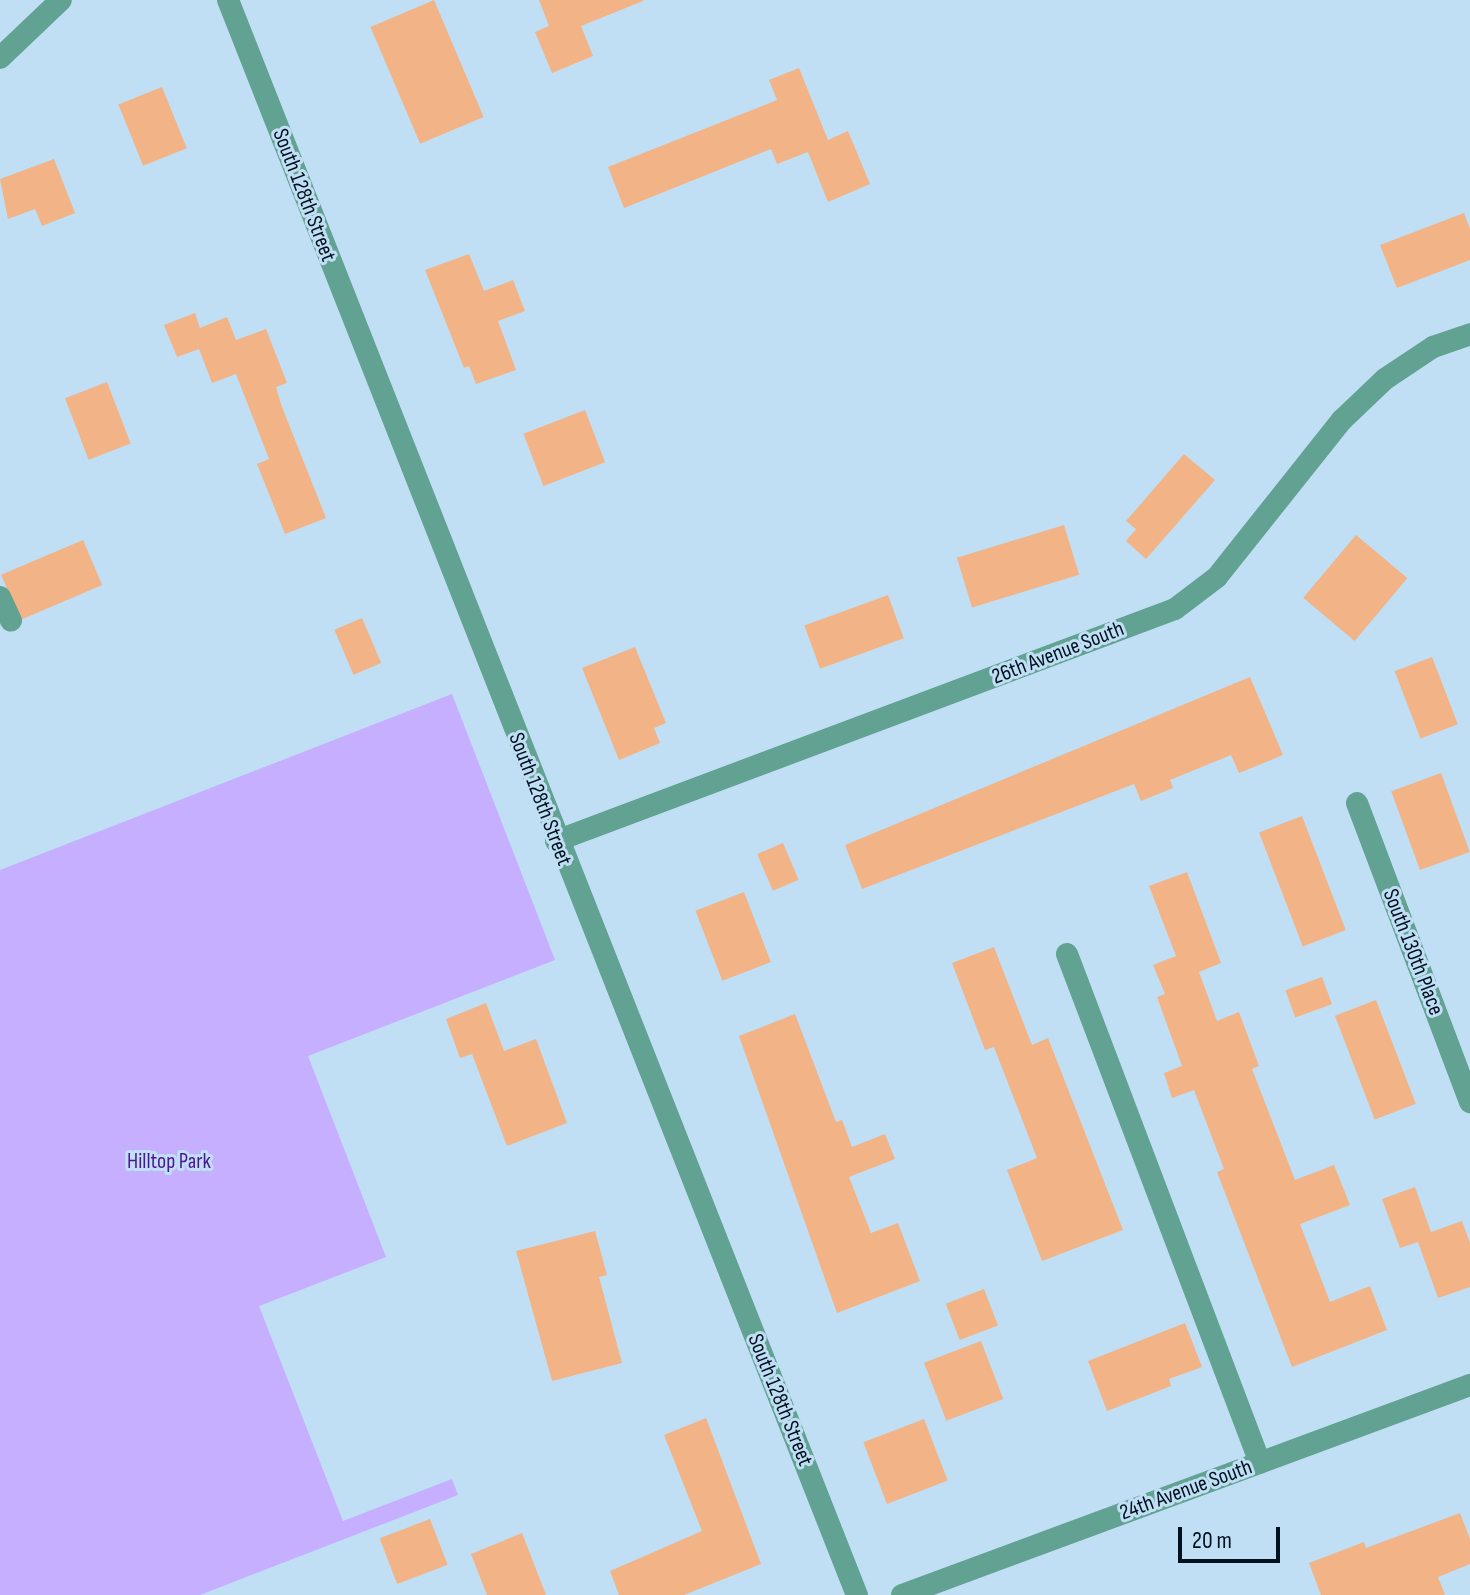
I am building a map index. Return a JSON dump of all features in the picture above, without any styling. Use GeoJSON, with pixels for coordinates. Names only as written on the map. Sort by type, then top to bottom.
{"type":"FeatureCollection","features":[{"type":"Feature","properties":{"kind":"street"},"geometry":{"type":"LineString","coordinates":[[0,58],[61,0]]}},
{"type":"Feature","properties":{"kind":"street","name":"South 128th Street"},"geometry":{"type":"LineString","coordinates":[[228,0],[556,841],[857,1595]]}},
{"type":"Feature","properties":{"kind":"street","name":"26th Avenue South"},"geometry":{"type":"LineString","coordinates":[[556,841],[1175,609],[1217,577],[1342,420],[1385,379],[1433,347],[1470,334]]}},
{"type":"Feature","properties":{"kind":"street"},"geometry":{"type":"LineString","coordinates":[[0,597],[11,621]]}},
{"type":"Feature","properties":{"kind":"street","name":"South 130th Place"},"geometry":{"type":"LineString","coordinates":[[1357,803],[1470,1102]]}},
{"type":"Feature","properties":{"kind":"street"},"geometry":{"type":"LineString","coordinates":[[1067,954],[1260,1463]]}},
{"type":"Feature","properties":{"kind":"street","name":"24th Avenue South"},"geometry":{"type":"LineString","coordinates":[[902,1595],[1470,1385]]}},
{"type":"Feature","properties":{"kind":"green space","name":"Hilltop Park"},"geometry":{"type":"Polygon","coordinates":[[[452,694],[555,960],[308,1056],[386,1257],[259,1306],[343,1521],[452,1479],[458,1495],[200,1595],[0,1595],[0,870],[452,694]]]}},
{"type":"Feature","properties":{"kind":"building"},"geometry":{"type":"Polygon","coordinates":[[[434,0],[484,117],[420,144],[370,27],[434,0]]]}},
{"type":"Feature","properties":{"kind":"building"},"geometry":{"type":"Polygon","coordinates":[[[539,0],[643,1],[581,26],[593,56],[552,73],[535,32],[549,26],[539,0]]]}},
{"type":"Feature","properties":{"kind":"building"},"geometry":{"type":"Polygon","coordinates":[[[799,68],[828,140],[848,131],[870,184],[828,202],[808,152],[777,164],[771,149],[624,208],[608,167],[777,100],[769,80],[799,68]]]}},
{"type":"Feature","properties":{"kind":"building"},"geometry":{"type":"Polygon","coordinates":[[[162,87],[187,148],[143,166],[118,105],[162,87]]]}},
{"type":"Feature","properties":{"kind":"building"},"geometry":{"type":"Polygon","coordinates":[[[54,159],[75,213],[42,226],[35,209],[8,219],[0,179],[54,159]]]}},
{"type":"Feature","properties":{"kind":"building"},"geometry":{"type":"Polygon","coordinates":[[[1464,213],[1470,229],[1470,260],[1397,288],[1380,245],[1464,213]]]}},
{"type":"Feature","properties":{"kind":"building"},"geometry":{"type":"Polygon","coordinates":[[[469,254],[484,291],[513,280],[525,311],[498,321],[516,370],[476,384],[469,366],[464,368],[425,270],[469,254]]]}},
{"type":"Feature","properties":{"kind":"building"},"geometry":{"type":"Polygon","coordinates":[[[195,313],[200,328],[227,317],[236,340],[266,329],[287,383],[276,387],[282,407],[326,518],[285,534],[257,464],[269,459],[236,374],[212,383],[199,349],[177,357],[164,325],[195,313]]]}},
{"type":"Feature","properties":{"kind":"building"},"geometry":{"type":"Polygon","coordinates":[[[107,382],[131,444],[89,460],[65,398],[107,382]]]}},
{"type":"Feature","properties":{"kind":"building"},"geometry":{"type":"Polygon","coordinates":[[[585,410],[605,462],[543,486],[523,434],[585,410]]]}},
{"type":"Feature","properties":{"kind":"building"},"geometry":{"type":"Polygon","coordinates":[[[1184,454],[1215,480],[1146,559],[1126,541],[1136,529],[1126,521],[1184,454]]]}},
{"type":"Feature","properties":{"kind":"building"},"geometry":{"type":"Polygon","coordinates":[[[1064,525],[1079,575],[972,607],[957,558],[1064,525]]]}},
{"type":"Feature","properties":{"kind":"building"},"geometry":{"type":"Polygon","coordinates":[[[1356,535],[1407,578],[1355,641],[1303,598],[1356,535]]]}},
{"type":"Feature","properties":{"kind":"building"},"geometry":{"type":"Polygon","coordinates":[[[83,540],[102,585],[20,620],[1,575],[83,540]]]}},
{"type":"Feature","properties":{"kind":"building"},"geometry":{"type":"Polygon","coordinates":[[[888,595],[904,638],[820,669],[804,625],[888,595]]]}},
{"type":"Feature","properties":{"kind":"building"},"geometry":{"type":"Polygon","coordinates":[[[362,618],[381,663],[354,675],[334,630],[362,618]]]}},
{"type":"Feature","properties":{"kind":"building"},"geometry":{"type":"Polygon","coordinates":[[[635,647],[666,723],[654,728],[660,743],[619,760],[582,668],[635,647]]]}},
{"type":"Feature","properties":{"kind":"building"},"geometry":{"type":"Polygon","coordinates":[[[1432,657],[1458,724],[1420,739],[1395,671],[1432,657]]]}},
{"type":"Feature","properties":{"kind":"building"},"geometry":{"type":"Polygon","coordinates":[[[1250,677],[1283,755],[1239,773],[1231,755],[1170,780],[1173,788],[1141,801],[1134,784],[862,889],[845,845],[1250,677]]]}},
{"type":"Feature","properties":{"kind":"building"},"geometry":{"type":"Polygon","coordinates":[[[1441,773],[1470,852],[1420,870],[1391,791],[1441,773]]]}},
{"type":"Feature","properties":{"kind":"building"},"geometry":{"type":"Polygon","coordinates":[[[1302,816],[1346,930],[1303,946],[1259,832],[1302,816]]]}},
{"type":"Feature","properties":{"kind":"building"},"geometry":{"type":"Polygon","coordinates":[[[783,843],[799,880],[773,891],[757,854],[783,843]]]}},
{"type":"Feature","properties":{"kind":"building"},"geometry":{"type":"Polygon","coordinates":[[[1187,872],[1221,963],[1199,972],[1217,1021],[1239,1012],[1259,1066],[1252,1069],[1295,1180],[1334,1165],[1350,1205],[1300,1224],[1330,1302],[1370,1286],[1387,1330],[1292,1367],[1217,1172],[1224,1169],[1194,1090],[1172,1098],[1164,1073],[1182,1066],[1157,997],[1165,994],[1153,965],[1176,956],[1149,886],[1187,872]]]}},
{"type":"Feature","properties":{"kind":"building"},"geometry":{"type":"Polygon","coordinates":[[[744,892],[771,962],[722,981],[695,911],[744,892]]]}},
{"type":"Feature","properties":{"kind":"building"},"geometry":{"type":"Polygon","coordinates":[[[994,947],[1032,1045],[1048,1038],[1123,1230],[1042,1261],[1007,1170],[1037,1158],[994,1047],[985,1050],[952,963],[994,947]]]}},
{"type":"Feature","properties":{"kind":"building"},"geometry":{"type":"Polygon","coordinates":[[[1322,977],[1332,1004],[1295,1018],[1285,990],[1322,977]]]}},
{"type":"Feature","properties":{"kind":"building"},"geometry":{"type":"Polygon","coordinates":[[[1376,1000],[1416,1104],[1375,1119],[1335,1016],[1376,1000]]]}},
{"type":"Feature","properties":{"kind":"building"},"geometry":{"type":"Polygon","coordinates":[[[486,1003],[504,1051],[536,1039],[567,1123],[507,1146],[472,1054],[460,1058],[446,1019],[486,1003]]]}},
{"type":"Feature","properties":{"kind":"building"},"geometry":{"type":"Polygon","coordinates":[[[795,1014],[836,1122],[842,1120],[852,1147],[885,1134],[895,1159],[849,1177],[871,1233],[898,1223],[920,1281],[837,1313],[739,1036],[795,1014]]]}},
{"type":"Feature","properties":{"kind":"building"},"geometry":{"type":"Polygon","coordinates":[[[1415,1187],[1431,1232],[1462,1221],[1470,1243],[1470,1287],[1438,1298],[1418,1242],[1400,1248],[1382,1199],[1415,1187]]]}},
{"type":"Feature","properties":{"kind":"building"},"geometry":{"type":"Polygon","coordinates":[[[595,1231],[607,1275],[599,1277],[622,1363],[552,1381],[516,1251],[595,1231]]]}},
{"type":"Feature","properties":{"kind":"building"},"geometry":{"type":"Polygon","coordinates":[[[984,1289],[998,1325],[960,1340],[946,1304],[984,1289]]]}},
{"type":"Feature","properties":{"kind":"building"},"geometry":{"type":"Polygon","coordinates":[[[1185,1323],[1202,1367],[1169,1379],[1171,1386],[1107,1411],[1088,1361],[1185,1323]]]}},
{"type":"Feature","properties":{"kind":"building"},"geometry":{"type":"Polygon","coordinates":[[[981,1341],[1003,1399],[946,1421],[924,1363],[981,1341]]]}},
{"type":"Feature","properties":{"kind":"building"},"geometry":{"type":"Polygon","coordinates":[[[706,1418],[761,1564],[684,1595],[619,1595],[610,1571],[702,1531],[664,1435],[706,1418]]]}},
{"type":"Feature","properties":{"kind":"building"},"geometry":{"type":"Polygon","coordinates":[[[924,1419],[948,1481],[887,1504],[863,1442],[924,1419]]]}},
{"type":"Feature","properties":{"kind":"building"},"geometry":{"type":"Polygon","coordinates":[[[1460,1513],[1470,1539],[1470,1564],[1438,1577],[1445,1595],[1321,1595],[1309,1563],[1364,1542],[1366,1548],[1460,1513]]]}},
{"type":"Feature","properties":{"kind":"building"},"geometry":{"type":"Polygon","coordinates":[[[430,1519],[448,1565],[397,1584],[380,1538],[430,1519]]]}},
{"type":"Feature","properties":{"kind":"building"},"geometry":{"type":"Polygon","coordinates":[[[522,1533],[546,1595],[487,1595],[471,1554],[522,1533]]]}}]}
